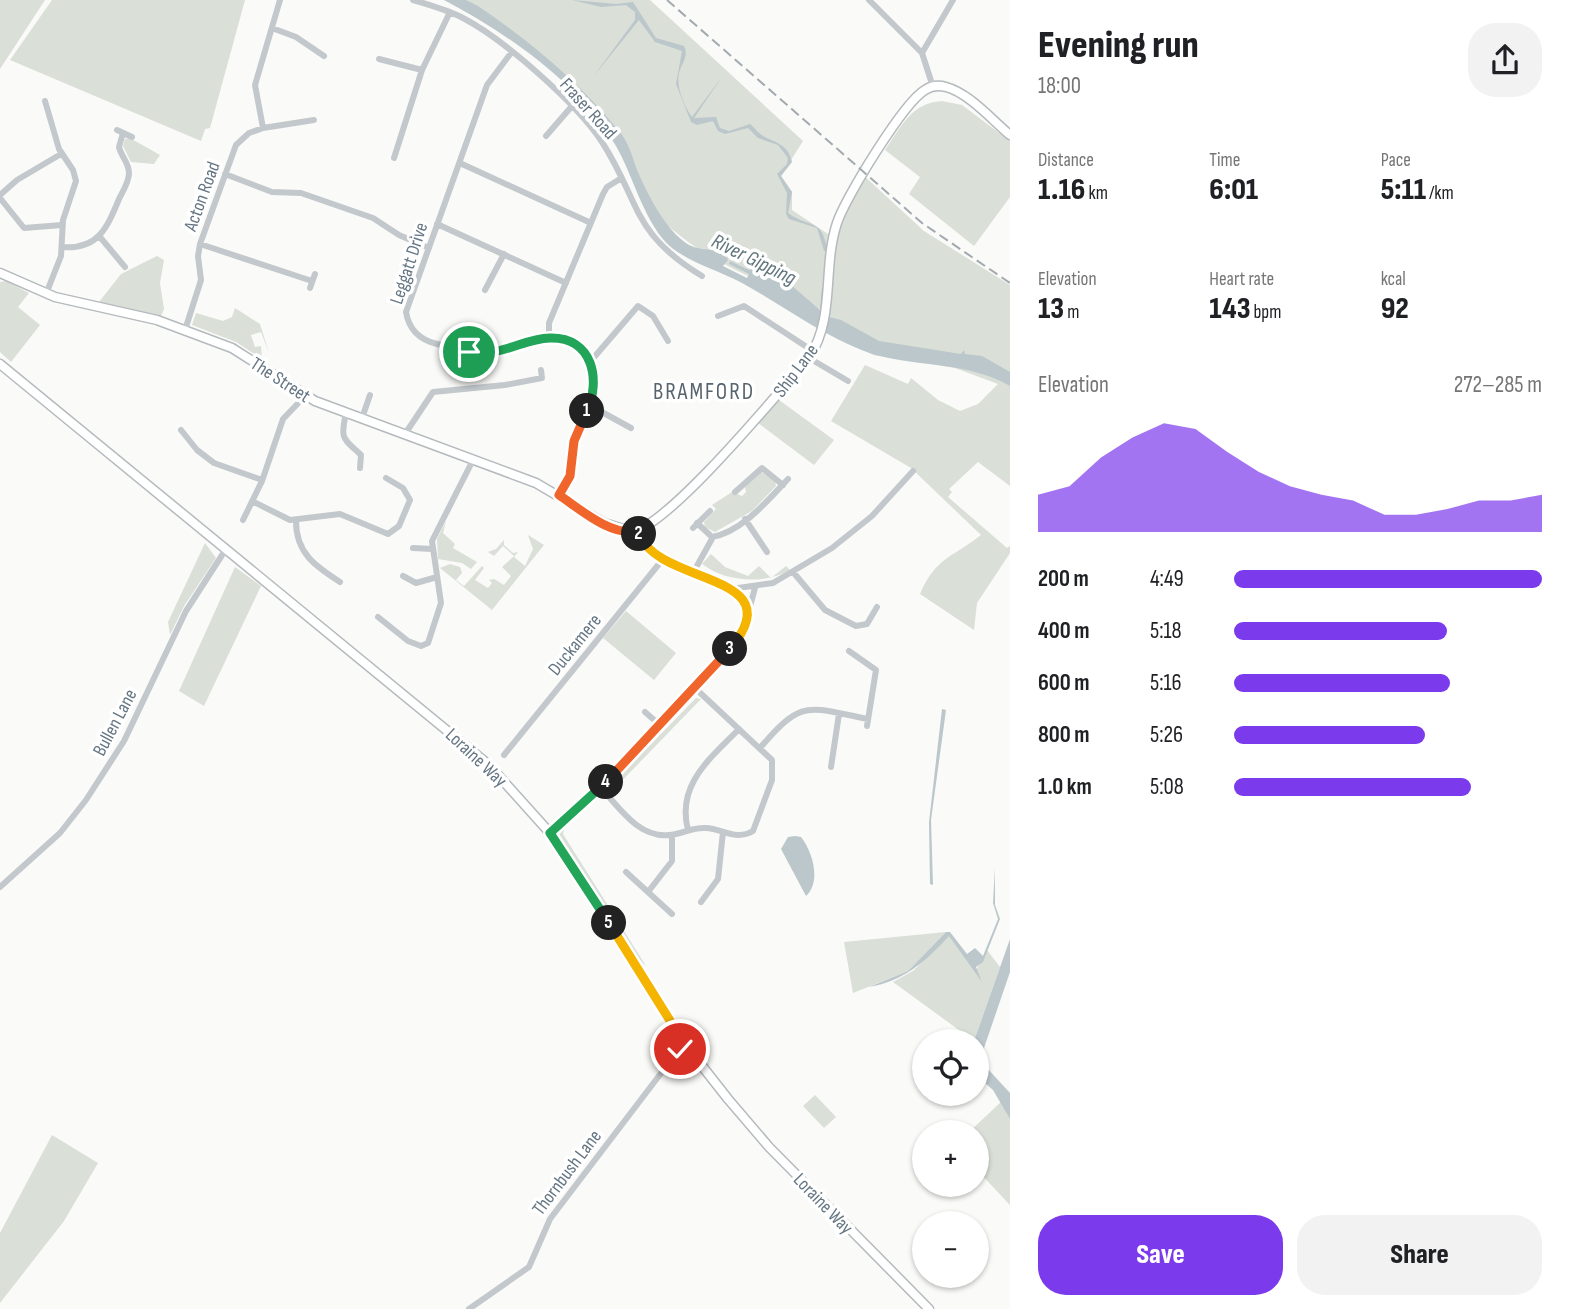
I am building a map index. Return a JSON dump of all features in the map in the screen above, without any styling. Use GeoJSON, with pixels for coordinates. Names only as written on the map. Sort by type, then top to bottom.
{"type":"FeatureCollection","features":[{"type":"Feature","properties":{"kind":"main road"},"geometry":{"type":"LineString","coordinates":[[933,87],[947,87],[959,93],[1010,135]]}},
{"type":"Feature","properties":{"kind":"main road","name":"Ship Lane"},"geometry":{"type":"LineString","coordinates":[[638,531],[656,519],[730,448],[811,355],[821,333],[827,309],[836,226],[843,206],[869,162],[917,96],[933,87]]}},
{"type":"Feature","properties":{"kind":"main road","name":"The Street"},"geometry":{"type":"LineString","coordinates":[[0,273],[46,294],[141,316],[236,350],[305,396],[559,495],[604,523],[626,531],[638,531]]}},
{"type":"Feature","properties":{"kind":"main road","name":"Loraine Way"},"geometry":{"type":"LineString","coordinates":[[0,365],[465,743],[495,771],[550,833],[684,1043],[743,1118],[929,1309]]}},
{"type":"Feature","properties":{"kind":"street"},"geometry":{"type":"LineString","coordinates":[[263,128],[255,85],[280,0]]}},
{"type":"Feature","properties":{"kind":"street","name":"Fraser Road"},"geometry":{"type":"LineString","coordinates":[[413,0],[450,12],[472,23],[572,106],[602,144],[649,233],[676,260],[702,276]]}},
{"type":"Feature","properties":{"kind":"street"},"geometry":{"type":"LineString","coordinates":[[869,0],[922,53],[933,87]]}},
{"type":"Feature","properties":{"kind":"street"},"geometry":{"type":"LineString","coordinates":[[922,53],[953,0]]}},
{"type":"Feature","properties":{"kind":"street"},"geometry":{"type":"LineString","coordinates":[[394,158],[422,70],[450,12]]}},
{"type":"Feature","properties":{"kind":"street"},"geometry":{"type":"LineString","coordinates":[[272,29],[296,37],[324,56]]}},
{"type":"Feature","properties":{"kind":"street","name":"Leggatt Drive"},"geometry":{"type":"LineString","coordinates":[[511,53],[487,85],[407,312],[408,322],[422,339],[485,354],[549,338]]}},
{"type":"Feature","properties":{"kind":"street"},"geometry":{"type":"LineString","coordinates":[[380,60],[422,70]]}},
{"type":"Feature","properties":{"kind":"street"},"geometry":{"type":"LineString","coordinates":[[45,101],[61,154],[74,170],[76,181],[62,225],[62,247],[46,294]]}},
{"type":"Feature","properties":{"kind":"street"},"geometry":{"type":"LineString","coordinates":[[546,136],[572,106]]}},
{"type":"Feature","properties":{"kind":"street","name":"Acton Road"},"geometry":{"type":"LineString","coordinates":[[185,330],[201,280],[198,256],[200,244],[238,143],[249,133],[263,128],[314,120]]}},
{"type":"Feature","properties":{"kind":"street"},"geometry":{"type":"LineString","coordinates":[[62,247],[84,246],[100,237],[107,229],[129,176],[128,166],[119,147],[120,132],[132,137]]}},
{"type":"Feature","properties":{"kind":"street"},"geometry":{"type":"LineString","coordinates":[[61,154],[17,180],[0,196],[24,228],[62,225]]}},
{"type":"Feature","properties":{"kind":"street"},"geometry":{"type":"LineString","coordinates":[[461,164],[591,223]]}},
{"type":"Feature","properties":{"kind":"street"},"geometry":{"type":"LineString","coordinates":[[225,174],[276,193],[301,193],[374,218],[402,237],[429,248]]}},
{"type":"Feature","properties":{"kind":"street"},"geometry":{"type":"LineString","coordinates":[[559,495],[570,476],[574,441],[595,385],[590,362],[576,347],[549,338],[549,323],[607,187],[620,179]]}},
{"type":"Feature","properties":{"kind":"street"},"geometry":{"type":"LineString","coordinates":[[437,224],[566,283]]}},
{"type":"Feature","properties":{"kind":"street"},"geometry":{"type":"LineString","coordinates":[[100,237],[125,267]]}},
{"type":"Feature","properties":{"kind":"street"},"geometry":{"type":"LineString","coordinates":[[200,244],[312,281]]}},
{"type":"Feature","properties":{"kind":"street"},"geometry":{"type":"LineString","coordinates":[[485,290],[503,254]]}},
{"type":"Feature","properties":{"kind":"street"},"geometry":{"type":"LineString","coordinates":[[630,299],[653,316],[668,341]]}},
{"type":"Feature","properties":{"kind":"street"},"geometry":{"type":"LineString","coordinates":[[720,305],[725,312]]}},
{"type":"Feature","properties":{"kind":"street"},"geometry":{"type":"LineString","coordinates":[[590,362],[638,306]]}},
{"type":"Feature","properties":{"kind":"street"},"geometry":{"type":"LineString","coordinates":[[718,316],[744,306],[848,381]]}},
{"type":"Feature","properties":{"kind":"street"},"geometry":{"type":"LineString","coordinates":[[405,434],[433,391],[505,385],[542,378],[541,370]]}},
{"type":"Feature","properties":{"kind":"street"},"geometry":{"type":"LineString","coordinates":[[362,418],[370,395]]}},
{"type":"Feature","properties":{"kind":"street"},"geometry":{"type":"LineString","coordinates":[[243,520],[262,480],[281,424],[289,411],[305,396]]}},
{"type":"Feature","properties":{"kind":"street"},"geometry":{"type":"LineString","coordinates":[[589,405],[631,428]]}},
{"type":"Feature","properties":{"kind":"street"},"geometry":{"type":"LineString","coordinates":[[346,413],[342,433],[349,447],[361,455],[360,468]]}},
{"type":"Feature","properties":{"kind":"street"},"geometry":{"type":"LineString","coordinates":[[181,430],[210,460],[237,473],[262,480]]}},
{"type":"Feature","properties":{"kind":"street"},"geometry":{"type":"LineString","coordinates":[[346,456],[349,447]]}},
{"type":"Feature","properties":{"kind":"street"},"geometry":{"type":"LineString","coordinates":[[377,616],[411,642],[425,645],[441,603],[432,549],[436,529],[473,460]]}},
{"type":"Feature","properties":{"kind":"street"},"geometry":{"type":"LineString","coordinates":[[693,573],[713,537],[745,519],[785,482],[762,467],[735,492]]}},
{"type":"Feature","properties":{"kind":"street"},"geometry":{"type":"LineString","coordinates":[[638,531],[646,548],[663,559],[731,589],[755,588],[774,583],[852,534],[913,471]]}},
{"type":"Feature","properties":{"kind":"street"},"geometry":{"type":"LineString","coordinates":[[252,501],[296,521],[327,513],[340,514],[382,533],[394,531],[408,510],[410,499],[403,488],[386,478]]}},
{"type":"Feature","properties":{"kind":"street"},"geometry":{"type":"LineString","coordinates":[[710,511],[695,525],[713,537]]}},
{"type":"Feature","properties":{"kind":"street"},"geometry":{"type":"LineString","coordinates":[[745,519],[767,552]]}},
{"type":"Feature","properties":{"kind":"street"},"geometry":{"type":"LineString","coordinates":[[296,521],[298,539],[306,556],[340,582]]}},
{"type":"Feature","properties":{"kind":"street"},"geometry":{"type":"LineString","coordinates":[[414,548],[432,549]]}},
{"type":"Feature","properties":{"kind":"street","name":"Bullen Lane"},"geometry":{"type":"LineString","coordinates":[[0,887],[60,833],[86,800],[124,741],[186,611],[226,549]]}},
{"type":"Feature","properties":{"kind":"street","name":"Duckamere"},"geometry":{"type":"LineString","coordinates":[[504,755],[663,559]]}},
{"type":"Feature","properties":{"kind":"street"},"geometry":{"type":"LineString","coordinates":[[793,572],[825,610],[856,626],[867,624],[877,607]]}},
{"type":"Feature","properties":{"kind":"street"},"geometry":{"type":"LineString","coordinates":[[403,576],[416,583],[437,577]]}},
{"type":"Feature","properties":{"kind":"street"},"geometry":{"type":"LineString","coordinates":[[550,833],[661,726],[745,631],[755,588]]}},
{"type":"Feature","properties":{"kind":"street"},"geometry":{"type":"LineString","coordinates":[[731,589],[749,610]]}},
{"type":"Feature","properties":{"kind":"street"},"geometry":{"type":"LineString","coordinates":[[760,748],[795,712],[808,709],[867,722],[876,670],[849,650]]}},
{"type":"Feature","properties":{"kind":"street"},"geometry":{"type":"LineString","coordinates":[[600,787],[641,829],[657,835],[672,835],[704,828],[745,835],[758,824],[774,771],[772,760],[695,688]]}},
{"type":"Feature","properties":{"kind":"street"},"geometry":{"type":"LineString","coordinates":[[645,712],[661,726]]}},
{"type":"Feature","properties":{"kind":"street"},"geometry":{"type":"LineString","coordinates":[[831,767],[839,714]]}},
{"type":"Feature","properties":{"kind":"street"},"geometry":{"type":"LineString","coordinates":[[688,830],[686,818],[690,783],[739,729]]}},
{"type":"Feature","properties":{"kind":"street"},"geometry":{"type":"LineString","coordinates":[[502,743],[509,748]]}},
{"type":"Feature","properties":{"kind":"street"},"geometry":{"type":"LineString","coordinates":[[701,902],[718,879],[723,832]]}},
{"type":"Feature","properties":{"kind":"street"},"geometry":{"type":"LineString","coordinates":[[648,892],[672,861],[672,835]]}},
{"type":"Feature","properties":{"kind":"street"},"geometry":{"type":"LineString","coordinates":[[626,872],[672,914]]}},
{"type":"Feature","properties":{"kind":"street","name":"Thornbush Lane"},"geometry":{"type":"LineString","coordinates":[[469,1309],[529,1267],[545,1226],[684,1043]]}},
{"type":"Feature","properties":{"kind":"shaded area"},"geometry":{"type":"Polygon","coordinates":[[[0,0],[45,0],[0,69],[0,0]]]}},
{"type":"Feature","properties":{"kind":"shaded area"},"geometry":{"type":"Polygon","coordinates":[[[52,0],[245,0],[210,128],[205,129],[201,141],[10,60],[52,0]]]}},
{"type":"Feature","properties":{"kind":"shaded area"},"geometry":{"type":"Polygon","coordinates":[[[444,0],[466,0],[478,6],[535,48],[588,96],[625,140],[658,211],[672,230],[689,245],[725,254],[728,260],[723,266],[747,278],[749,274],[729,264],[730,261],[749,270],[756,268],[791,285],[820,310],[822,287],[825,287],[825,316],[841,320],[879,341],[961,354],[964,350],[965,354],[982,356],[1010,372],[1010,386],[978,373],[893,359],[858,349],[742,283],[680,254],[654,227],[616,146],[582,101],[517,44],[444,0]]]}},
{"type":"Feature","properties":{"kind":"shaded area"},"geometry":{"type":"Polygon","coordinates":[[[449,0],[650,0],[803,141],[781,176],[792,192],[792,210],[828,234],[821,310],[716,260],[678,234],[654,211],[620,142],[589,105],[516,41],[468,9],[449,0]]]}},
{"type":"Feature","properties":{"kind":"shaded area"},"geometry":{"type":"Polygon","coordinates":[[[572,0],[616,4],[633,2],[656,38],[684,46],[685,56],[679,73],[679,84],[692,117],[722,77],[694,118],[716,117],[720,128],[729,131],[750,124],[761,135],[777,143],[788,151],[792,162],[781,176],[792,192],[788,213],[818,228],[827,250],[824,251],[817,228],[789,219],[786,214],[787,193],[777,174],[787,164],[788,158],[778,145],[758,138],[748,128],[725,134],[718,131],[713,121],[697,125],[691,122],[676,84],[682,51],[655,42],[639,20],[593,77],[635,20],[635,12],[626,5],[601,7],[572,0]]]}},
{"type":"Feature","properties":{"kind":"shaded area"},"geometry":{"type":"Polygon","coordinates":[[[942,101],[962,105],[1010,141],[1010,197],[974,246],[909,194],[920,177],[885,150],[915,111],[922,106],[942,101]]]}},
{"type":"Feature","properties":{"kind":"shaded area"},"geometry":{"type":"Polygon","coordinates":[[[130,138],[160,155],[154,164],[131,162],[123,146],[125,139],[130,138]]]}},
{"type":"Feature","properties":{"kind":"shaded area"},"geometry":{"type":"Polygon","coordinates":[[[862,174],[924,231],[1010,285],[1010,486],[978,462],[949,489],[952,492],[948,497],[1007,548],[1010,546],[1010,553],[977,603],[974,630],[920,594],[939,565],[981,535],[911,468],[831,421],[865,365],[908,384],[911,378],[938,400],[960,411],[978,404],[998,384],[955,368],[873,355],[826,330],[838,220],[862,174]]]}},
{"type":"Feature","properties":{"kind":"shaded area"},"geometry":{"type":"Polygon","coordinates":[[[157,256],[164,260],[160,283],[164,309],[161,316],[99,302],[121,274],[157,256]]]}},
{"type":"Feature","properties":{"kind":"shaded area"},"geometry":{"type":"Polygon","coordinates":[[[6,281],[29,293],[18,307],[40,325],[11,362],[0,352],[0,282],[6,281]]]}},
{"type":"Feature","properties":{"kind":"shaded area"},"geometry":{"type":"Polygon","coordinates":[[[235,308],[260,324],[269,353],[261,332],[251,335],[255,347],[261,346],[262,359],[236,342],[192,325],[196,313],[223,321],[232,317],[235,308]]]}},
{"type":"Feature","properties":{"kind":"shaded area"},"geometry":{"type":"Polygon","coordinates":[[[779,400],[834,440],[814,465],[758,423],[779,400]]]}},
{"type":"Feature","properties":{"kind":"shaded area"},"geometry":{"type":"Polygon","coordinates":[[[761,472],[775,480],[776,486],[752,511],[715,532],[705,527],[704,522],[716,509],[712,505],[732,492],[742,496],[746,492],[745,487],[761,472]]]}},
{"type":"Feature","properties":{"kind":"shaded area"},"geometry":{"type":"Polygon","coordinates":[[[446,521],[443,533],[455,544],[453,548],[477,562],[471,569],[462,563],[438,559],[437,539],[446,521]]]}},
{"type":"Feature","properties":{"kind":"shaded area"},"geometry":{"type":"Polygon","coordinates":[[[528,535],[544,545],[492,610],[440,568],[450,564],[460,567],[462,573],[456,580],[464,586],[482,566],[484,568],[475,580],[488,588],[492,583],[489,580],[494,579],[504,585],[511,576],[502,567],[514,556],[503,546],[494,556],[488,552],[496,549],[504,540],[504,545],[513,553],[518,552],[514,557],[525,566],[533,549],[528,535]]]}},
{"type":"Feature","properties":{"kind":"shaded area"},"geometry":{"type":"Polygon","coordinates":[[[205,543],[216,558],[184,606],[170,635],[168,622],[205,543]]]}},
{"type":"Feature","properties":{"kind":"shaded area"},"geometry":{"type":"Polygon","coordinates":[[[711,554],[725,567],[748,576],[759,566],[770,577],[745,579],[722,575],[702,564],[711,554]]]}},
{"type":"Feature","properties":{"kind":"shaded area"},"geometry":{"type":"Polygon","coordinates":[[[786,566],[790,570],[780,575],[772,577],[786,566]]]}},
{"type":"Feature","properties":{"kind":"shaded area"},"geometry":{"type":"Polygon","coordinates":[[[235,567],[261,586],[204,706],[179,691],[235,567]]]}},
{"type":"Feature","properties":{"kind":"shaded area"},"geometry":{"type":"Polygon","coordinates":[[[626,611],[676,653],[654,680],[603,638],[626,611]]]}},
{"type":"Feature","properties":{"kind":"shaded area"},"geometry":{"type":"Polygon","coordinates":[[[696,698],[701,699],[611,792],[613,783],[696,698]]]}},
{"type":"Feature","properties":{"kind":"shaded area"},"geometry":{"type":"Polygon","coordinates":[[[942,709],[946,710],[931,820],[933,885],[930,884],[929,822],[942,709]]]}},
{"type":"Feature","properties":{"kind":"shaded area"},"geometry":{"type":"Polygon","coordinates":[[[566,822],[563,834],[646,966],[635,956],[559,834],[566,822]]]}},
{"type":"Feature","properties":{"kind":"shaded area"},"geometry":{"type":"Polygon","coordinates":[[[788,837],[801,837],[805,843],[814,866],[814,882],[806,896],[781,849],[788,837]]]}},
{"type":"Feature","properties":{"kind":"shaded area"},"geometry":{"type":"Polygon","coordinates":[[[995,868],[995,905],[1000,919],[983,962],[976,967],[982,982],[949,936],[913,969],[893,980],[869,987],[908,971],[946,932],[950,932],[967,954],[975,948],[983,956],[998,919],[993,903],[995,868]]]}},
{"type":"Feature","properties":{"kind":"shaded area"},"geometry":{"type":"Polygon","coordinates":[[[946,932],[908,971],[853,993],[844,942],[946,932]]]}},
{"type":"Feature","properties":{"kind":"shaded area"},"geometry":{"type":"Polygon","coordinates":[[[949,935],[982,981],[976,970],[987,950],[1000,967],[978,1029],[958,1029],[893,982],[913,971],[949,935]]]}},
{"type":"Feature","properties":{"kind":"shaded area"},"geometry":{"type":"Polygon","coordinates":[[[1010,939],[1010,972],[989,1033],[989,1029],[978,1029],[1010,939]]]}},
{"type":"Feature","properties":{"kind":"shaded area"},"geometry":{"type":"Polygon","coordinates":[[[989,1070],[1010,1093],[1010,1119],[989,1086],[989,1070]]]}},
{"type":"Feature","properties":{"kind":"shaded area"},"geometry":{"type":"Polygon","coordinates":[[[815,1095],[836,1117],[824,1128],[803,1106],[815,1095]]]}},
{"type":"Feature","properties":{"kind":"shaded area"},"geometry":{"type":"Polygon","coordinates":[[[1001,1102],[1010,1119],[1010,1205],[989,1183],[989,1120],[982,1120],[1001,1102]]]}},
{"type":"Feature","properties":{"kind":"shaded area"},"geometry":{"type":"Polygon","coordinates":[[[52,1135],[98,1163],[64,1221],[0,1303],[0,1233],[52,1135]]]}},
{"type":"Feature","properties":{"kind":"railway"},"geometry":{"type":"LineString","coordinates":[[667,0],[922,223],[1010,283]]}},
{"type":"Feature","properties":{"kind":"district","name":"BRAMFORD"},"geometry":{"type":"Point","coordinates":[704,391]}},
{"type":"Feature","properties":{"kind":"route"},"geometry":{"type":"LineString","coordinates":[[469,352],[501,353],[549,338],[570,344],[581,351],[593,368],[594,391],[574,441],[572,471],[559,495],[604,523],[626,531],[638,531],[648,550],[678,567],[731,589],[749,610],[745,631],[714,668],[637,752],[550,833],[684,1043],[680,1049]]}},
{"type":"Feature","properties":{"kind":"water label","name":"River Gipping"},"geometry":{"type":"Point","coordinates":[754,259]}}]}
